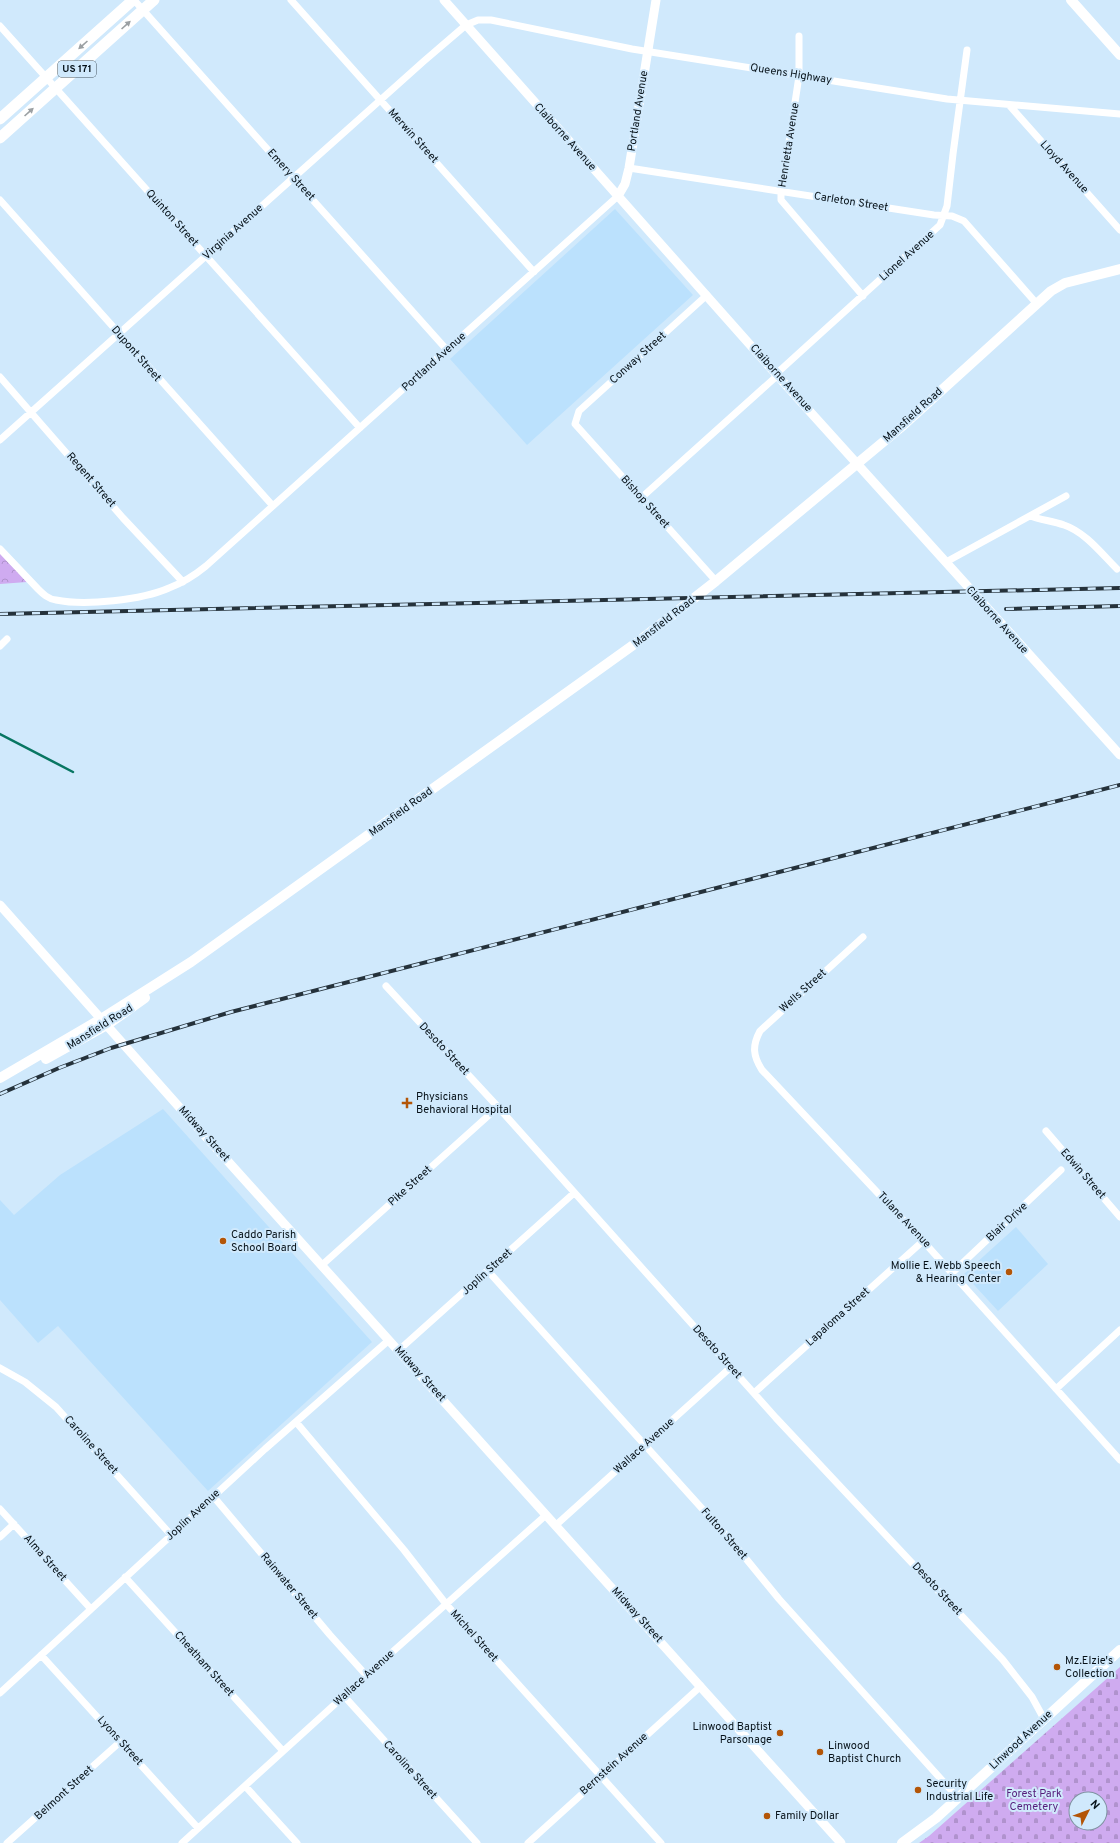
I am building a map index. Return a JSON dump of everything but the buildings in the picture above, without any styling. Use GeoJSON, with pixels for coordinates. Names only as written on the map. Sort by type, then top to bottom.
{"type":"FeatureCollection","features":[{"type":"Feature","properties":{"kind":"main road","name":"US 171"},"geometry":{"type":"LineString","coordinates":[[0,119],[134,0]]}},
{"type":"Feature","properties":{"kind":"main road","name":"US 171"},"geometry":{"type":"LineString","coordinates":[[0,138],[154,0]]}},
{"type":"Feature","properties":{"kind":"main road"},"geometry":{"type":"LineString","coordinates":[[1071,0],[1120,55]]}},
{"type":"Feature","properties":{"kind":"main road","name":"Mansfield Road"},"geometry":{"type":"LineString","coordinates":[[0,1078],[50,1057],[174,977],[191,962],[643,638],[858,464],[900,428],[1051,291],[1066,283],[1120,269]]}},
{"type":"Feature","properties":{"kind":"main road","name":"Linwood Avenue"},"geometry":{"type":"LineString","coordinates":[[902,1843],[936,1818],[1120,1650]]}},
{"type":"Feature","properties":{"kind":"street","name":"Emery Street"},"geometry":{"type":"LineString","coordinates":[[134,0],[447,350]]}},
{"type":"Feature","properties":{"kind":"street","name":"Merwin Street"},"geometry":{"type":"LineString","coordinates":[[291,0],[534,272]]}},
{"type":"Feature","properties":{"kind":"street","name":"Claiborne Avenue"},"geometry":{"type":"LineString","coordinates":[[444,0],[1120,756]]}},
{"type":"Feature","properties":{"kind":"street","name":"Portland Avenue"},"geometry":{"type":"LineString","coordinates":[[0,549],[44,595],[55,600],[117,600],[152,594],[183,582],[206,566],[618,196],[625,184],[629,168],[656,0]]}},
{"type":"Feature","properties":{"kind":"street","name":"Queens Highway"},"geometry":{"type":"LineString","coordinates":[[466,25],[478,20],[491,20],[647,52],[799,76],[961,100],[1120,114]]}},
{"type":"Feature","properties":{"kind":"street","name":"Virginia Avenue"},"geometry":{"type":"LineString","coordinates":[[0,440],[30,411],[119,334],[466,25]]}},
{"type":"Feature","properties":{"kind":"street","name":"Quinton Street"},"geometry":{"type":"LineString","coordinates":[[0,26],[360,428]]}},
{"type":"Feature","properties":{"kind":"street","name":"Henrietta Avenue"},"geometry":{"type":"LineString","coordinates":[[799,36],[799,76],[781,191],[781,200],[784,206],[863,296]]}},
{"type":"Feature","properties":{"kind":"street","name":"Lionel Avenue"},"geometry":{"type":"LineString","coordinates":[[641,498],[934,231],[945,216],[948,206],[953,154],[967,50]]}},
{"type":"Feature","properties":{"kind":"street","name":"Lloyd Avenue"},"geometry":{"type":"LineString","coordinates":[[1009,105],[1120,230]]}},
{"type":"Feature","properties":{"kind":"street","name":"Carleton Street"},"geometry":{"type":"LineString","coordinates":[[629,168],[956,217],[967,224],[1037,304]]}},
{"type":"Feature","properties":{"kind":"street","name":"Dupont Street"},"geometry":{"type":"LineString","coordinates":[[0,200],[273,506]]}},
{"type":"Feature","properties":{"kind":"street","name":"Conway Street"},"geometry":{"type":"LineString","coordinates":[[575,424],[579,411],[707,295]]}},
{"type":"Feature","properties":{"kind":"street","name":"Regent Street"},"geometry":{"type":"LineString","coordinates":[[0,377],[123,518],[183,582]]}},
{"type":"Feature","properties":{"kind":"street","name":"Bishop Street"},"geometry":{"type":"LineString","coordinates":[[575,424],[716,580]]}},
{"type":"Feature","properties":{"kind":"street"},"geometry":{"type":"LineString","coordinates":[[946,562],[1066,496]]}},
{"type":"Feature","properties":{"kind":"street"},"geometry":{"type":"LineString","coordinates":[[1030,516],[1064,524],[1075,529],[1117,569]]}},
{"type":"Feature","properties":{"kind":"street"},"geometry":{"type":"LineString","coordinates":[[0,646],[7,639]]}},
{"type":"Feature","properties":{"kind":"street","name":"Midway Street"},"geometry":{"type":"LineString","coordinates":[[0,905],[841,1843]]}},
{"type":"Feature","properties":{"kind":"street","name":"Wells Street"},"geometry":{"type":"LineString","coordinates":[[754,1052],[756,1038],[765,1025],[863,937]]}},
{"type":"Feature","properties":{"kind":"street","name":"Desoto Street"},"geometry":{"type":"LineString","coordinates":[[386,986],[498,1107],[754,1393],[1003,1660],[1032,1697],[1044,1719]]}},
{"type":"Feature","properties":{"kind":"street","name":"Tulane Avenue"},"geometry":{"type":"LineString","coordinates":[[754,1052],[757,1062],[762,1070],[924,1241],[1120,1460]]}},
{"type":"Feature","properties":{"kind":"street","name":"Pike Street"},"geometry":{"type":"LineString","coordinates":[[322,1265],[498,1107]]}},
{"type":"Feature","properties":{"kind":"street","name":"Edwin Street"},"geometry":{"type":"LineString","coordinates":[[1046,1131],[1120,1217]]}},
{"type":"Feature","properties":{"kind":"street","name":"Blair Drive"},"geometry":{"type":"LineString","coordinates":[[952,1273],[1062,1170]]}},
{"type":"Feature","properties":{"kind":"street","name":"Joplin Street"},"geometry":{"type":"LineString","coordinates":[[399,1350],[574,1193]]}},
{"type":"Feature","properties":{"kind":"street","name":"Lapaloma Street"},"geometry":{"type":"LineString","coordinates":[[754,1393],[924,1241]]}},
{"type":"Feature","properties":{"kind":"street","name":"Fulton Street"},"geometry":{"type":"LineString","coordinates":[[488,1271],[734,1544],[779,1599],[958,1798]]}},
{"type":"Feature","properties":{"kind":"street"},"geometry":{"type":"LineString","coordinates":[[1056,1389],[1120,1330]]}},
{"type":"Feature","properties":{"kind":"street","name":"Joplin Avenue"},"geometry":{"type":"LineString","coordinates":[[0,1693],[90,1608],[213,1496],[389,1340]]}},
{"type":"Feature","properties":{"kind":"street","name":"Wallace Avenue"},"geometry":{"type":"LineString","coordinates":[[556,1524],[731,1367]]}},
{"type":"Feature","properties":{"kind":"street","name":"Caroline Street"},"geometry":{"type":"LineString","coordinates":[[0,1368],[26,1382],[56,1407],[171,1535]]}},
{"type":"Feature","properties":{"kind":"street","name":"Michel Street"},"geometry":{"type":"LineString","coordinates":[[296,1422],[404,1550],[446,1604],[600,1777],[661,1843]]}},
{"type":"Feature","properties":{"kind":"street","name":"Rainwater Street"},"geometry":{"type":"LineString","coordinates":[[213,1496],[330,1635],[366,1675]]}},
{"type":"Feature","properties":{"kind":"street","name":"Alma Street"},"geometry":{"type":"LineString","coordinates":[[0,1509],[90,1608]]}},
{"type":"Feature","properties":{"kind":"street","name":"Wallace Avenue"},"geometry":{"type":"LineString","coordinates":[[182,1843],[366,1675],[546,1515]]}},
{"type":"Feature","properties":{"kind":"street"},"geometry":{"type":"LineString","coordinates":[[0,1537],[14,1524]]}},
{"type":"Feature","properties":{"kind":"street","name":"Cheatham Street"},"geometry":{"type":"LineString","coordinates":[[125,1577],[284,1751]]}},
{"type":"Feature","properties":{"kind":"street","name":"Lyons Street"},"geometry":{"type":"LineString","coordinates":[[41,1655],[198,1828]]}},
{"type":"Feature","properties":{"kind":"street","name":"Bernstein Avenue"},"geometry":{"type":"LineString","coordinates":[[528,1843],[701,1686]]}},
{"type":"Feature","properties":{"kind":"street","name":"Caroline Street"},"geometry":{"type":"LineString","coordinates":[[344,1696],[477,1843]]}},
{"type":"Feature","properties":{"kind":"street","name":"Belmont Street"},"geometry":{"type":"LineString","coordinates":[[7,1843],[120,1742]]}},
{"type":"Feature","properties":{"kind":"street"},"geometry":{"type":"LineString","coordinates":[[245,1786],[297,1843]]}},
{"type":"Feature","properties":{"kind":"shaded area"},"geometry":{"type":"Polygon","coordinates":[[[615,209],[693,295],[527,445],[450,359],[615,209]]]}},
{"type":"Feature","properties":{"kind":"shaded area","name":"Caddo Parish School Board"},"geometry":{"type":"Polygon","coordinates":[[[163,1109],[372,1342],[208,1491],[58,1326],[38,1343],[0,1300],[0,1200],[14,1215],[60,1175],[163,1109]]]}},
{"type":"Feature","properties":{"kind":"shaded area"},"geometry":{"type":"Polygon","coordinates":[[[1016,1227],[1048,1264],[998,1311],[964,1274],[1016,1227]]]}},
{"type":"Feature","properties":{"kind":"green space"},"geometry":{"type":"Polygon","coordinates":[[[0,553],[27,582],[0,584],[0,553]]]}},
{"type":"Feature","properties":{"kind":"green space","name":"Forest Park Cemetery"},"geometry":{"type":"Polygon","coordinates":[[[1120,1667],[1120,1843],[919,1843],[929,1836],[1120,1667]]]}},
{"type":"Feature","properties":{"kind":"waterway"},"geometry":{"type":"LineString","coordinates":[[0,734],[73,772]]}},
{"type":"Feature","properties":{"kind":"railway"},"geometry":{"type":"LineString","coordinates":[[0,614],[1120,588]]}},
{"type":"Feature","properties":{"kind":"railway"},"geometry":{"type":"LineString","coordinates":[[1006,609],[1120,606]]}},
{"type":"Feature","properties":{"kind":"railway"},"geometry":{"type":"LineString","coordinates":[[0,1094],[59,1068],[111,1048],[231,1012],[1120,785]]}},
{"type":"Feature","properties":{"kind":"place","name":"Physicians Behavioral Hospital"},"geometry":{"type":"Point","coordinates":[407,1103]}},
{"type":"Feature","properties":{"kind":"place","name":"Caddo Parish School Board"},"geometry":{"type":"Point","coordinates":[223,1241]}},
{"type":"Feature","properties":{"kind":"place","name":"Mollie E. Webb Speech & Hearing Center"},"geometry":{"type":"Point","coordinates":[1009,1272]}},
{"type":"Feature","properties":{"kind":"place","name":"Mz.Elzie's Collection"},"geometry":{"type":"Point","coordinates":[1057,1667]}},
{"type":"Feature","properties":{"kind":"place","name":"Linwood Baptist Parsonage"},"geometry":{"type":"Point","coordinates":[780,1733]}},
{"type":"Feature","properties":{"kind":"place","name":"Linwood Baptist Church"},"geometry":{"type":"Point","coordinates":[820,1752]}},
{"type":"Feature","properties":{"kind":"place","name":"Security Industrial Life"},"geometry":{"type":"Point","coordinates":[918,1790]}},
{"type":"Feature","properties":{"kind":"place","name":"Family Dollar"},"geometry":{"type":"Point","coordinates":[767,1816]}}]}
